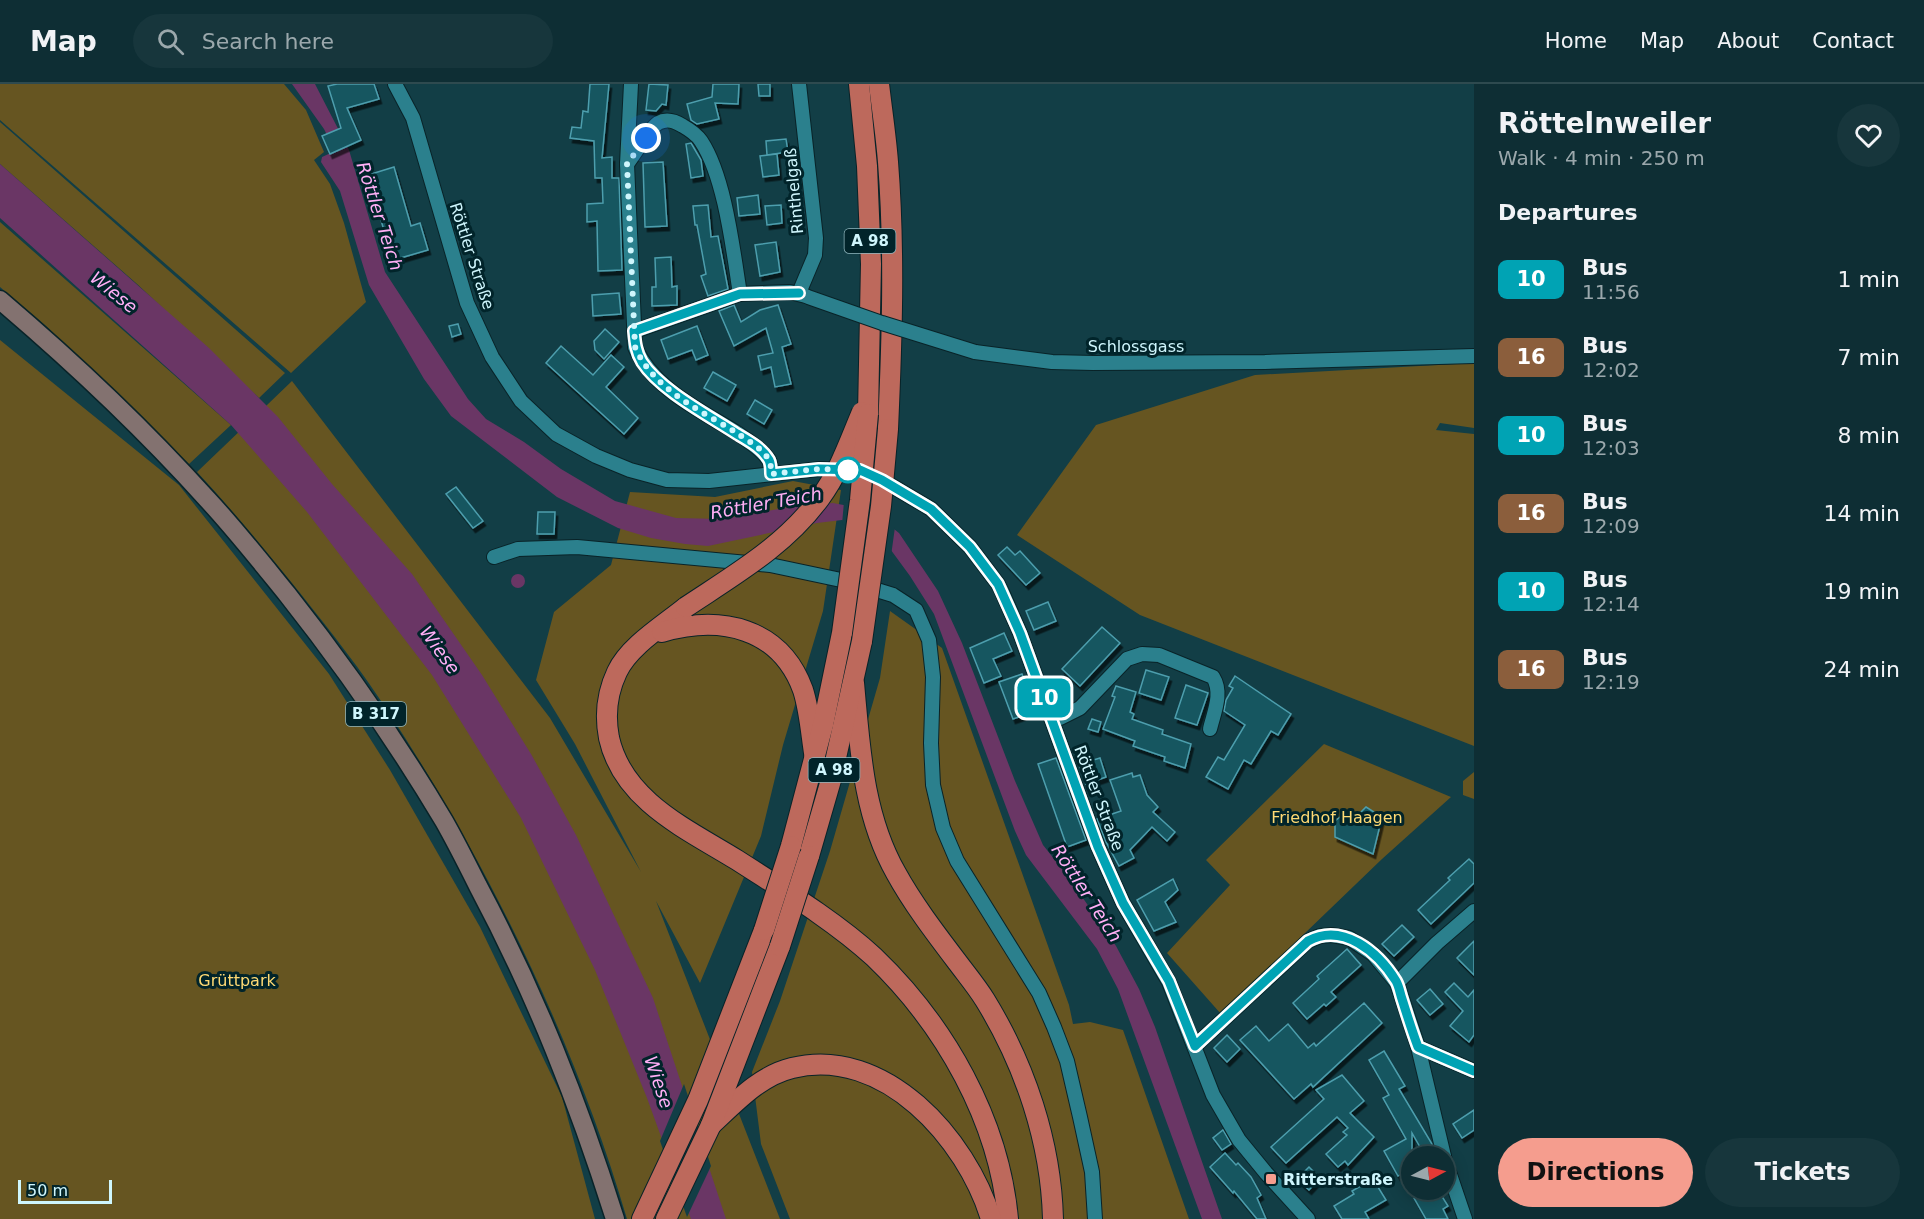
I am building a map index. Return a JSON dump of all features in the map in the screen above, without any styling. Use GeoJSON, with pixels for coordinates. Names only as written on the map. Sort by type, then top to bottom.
{"type":"FeatureCollection","features":[{"type":"Feature","properties":{"kind":"highway","name":"A 98"},"geometry":{"type":"LineString","coordinates":[[642,1219],[698,1100],[764,930],[791,846],[815,759],[842,633],[860,500],[867,408],[871,264],[867,166],[860,84]]}},
{"type":"Feature","properties":{"kind":"highway","name":"A 98"},"geometry":{"type":"LineString","coordinates":[[666,1219],[711,1125],[780,946],[831,780],[854,683],[881,506],[892,355],[892,267],[888,162],[879,84]]}},
{"type":"Feature","properties":{"kind":"highway"},"geometry":{"type":"LineString","coordinates":[[867,408],[822,497],[803,520],[781,542],[686,607],[637,646],[617,670],[610,693],[606,722],[611,749],[622,772],[637,792],[662,813],[840,930],[872,956],[901,985],[950,1050],[969,1086],[986,1126],[998,1164],[1008,1219]]}},
{"type":"Feature","properties":{"kind":"highway"},"geometry":{"type":"LineString","coordinates":[[653,634],[680,626],[706,623],[724,624],[743,629],[774,647],[797,677],[803,691],[815,759]]}},
{"type":"Feature","properties":{"kind":"highway"},"geometry":{"type":"LineString","coordinates":[[854,683],[863,778],[878,834],[895,872],[984,999],[1020,1067],[1043,1139],[1053,1219]]}},
{"type":"Feature","properties":{"kind":"highway"},"geometry":{"type":"LineString","coordinates":[[711,1125],[754,1086],[791,1068],[818,1064],[841,1066],[864,1072],[905,1094],[934,1120],[974,1177],[991,1219]]}},
{"type":"Feature","properties":{"kind":"main road","name":"B 317"},"geometry":{"type":"LineString","coordinates":[[0,300],[82,373],[154,443],[209,501],[264,565],[326,644],[387,730],[445,823],[497,921],[525,981],[581,1114],[615,1219]]}},
{"type":"Feature","properties":{"kind":"street","name":"Röttler Straße"},"geometry":{"type":"LineString","coordinates":[[395,84],[413,118],[467,303],[492,357],[521,401],[556,434],[596,456],[630,470],[667,480],[710,481],[819,469],[860,470],[882,480],[931,509],[970,547],[998,584],[1020,633],[1098,847],[1123,903],[1169,981],[1213,1095],[1239,1140],[1308,1219]]}},
{"type":"Feature","properties":{"kind":"street"},"geometry":{"type":"LineString","coordinates":[[631,84],[627,164],[635,347],[650,373],[688,402],[757,446],[770,461],[771,474]]}},
{"type":"Feature","properties":{"kind":"street","name":"Rinthelgaß"},"geometry":{"type":"LineString","coordinates":[[799,84],[816,238],[814,255],[803,295]]}},
{"type":"Feature","properties":{"kind":"street"},"geometry":{"type":"LineString","coordinates":[[627,164],[656,124],[666,120],[676,122],[700,139],[709,155],[719,184],[729,226],[740,294]]}},
{"type":"Feature","properties":{"kind":"street"},"geometry":{"type":"LineString","coordinates":[[634,331],[740,294],[803,295]]}},
{"type":"Feature","properties":{"kind":"street","name":"Schlossgass"},"geometry":{"type":"LineString","coordinates":[[803,295],[975,352],[1052,362],[1264,362],[1474,356]]}},
{"type":"Feature","properties":{"kind":"street"},"geometry":{"type":"LineString","coordinates":[[494,557],[518,549],[577,547],[770,565],[841,580],[886,593],[916,610],[929,640],[933,677],[931,743],[933,785],[943,828],[957,861],[1039,993],[1054,1027],[1067,1061],[1092,1172],[1095,1219]]}},
{"type":"Feature","properties":{"kind":"street"},"geometry":{"type":"LineString","coordinates":[[1052,720],[1080,708],[1127,659],[1142,654],[1159,655],[1213,677],[1216,682],[1218,700],[1210,729]]}},
{"type":"Feature","properties":{"kind":"street"},"geometry":{"type":"LineString","coordinates":[[1398,983],[1437,943],[1471,919]]}},
{"type":"Feature","properties":{"kind":"street"},"geometry":{"type":"LineString","coordinates":[[1195,1046],[1308,941],[1332,934],[1349,938],[1373,954],[1398,983],[1418,1047],[1441,1146]]}},
{"type":"Feature","properties":{"kind":"street"},"geometry":{"type":"LineString","coordinates":[[1418,1047],[1474,1071]]}},
{"type":"Feature","properties":{"kind":"street"},"geometry":{"type":"LineString","coordinates":[[1455,1189],[1465,1219]]}},
{"type":"Feature","properties":{"kind":"green space"},"geometry":{"type":"Polygon","coordinates":[[[0,84],[284,84],[306,110],[324,152],[314,160],[330,184],[344,223],[366,302],[291,373],[0,120],[0,84]]]}},
{"type":"Feature","properties":{"kind":"green space"},"geometry":{"type":"Polygon","coordinates":[[[0,122],[285,373],[259,398],[137,284],[0,164],[0,122]]]}},
{"type":"Feature","properties":{"kind":"green space"},"geometry":{"type":"Polygon","coordinates":[[[0,222],[231,425],[189,464],[46,326],[0,287],[0,222]]]}},
{"type":"Feature","properties":{"kind":"green space","name":"Grüttpark"},"geometry":{"type":"Polygon","coordinates":[[[0,340],[179,485],[329,674],[390,770],[480,927],[562,1097],[595,1219],[0,1219],[0,340]]]}},
{"type":"Feature","properties":{"kind":"green space"},"geometry":{"type":"Polygon","coordinates":[[[1474,363],[1474,428],[1440,423],[1436,430],[1474,434],[1474,746],[1140,615],[1017,535],[1096,425],[1255,375],[1474,363]]]}},
{"type":"Feature","properties":{"kind":"green space"},"geometry":{"type":"Polygon","coordinates":[[[292,381],[550,718],[641,872],[575,744],[536,680],[554,612],[611,565],[630,492],[715,497],[793,481],[841,490],[823,611],[783,745],[761,836],[700,983],[656,901],[780,1219],[627,1219],[582,1087],[555,1022],[495,894],[461,832],[389,713],[357,667],[275,562],[197,472],[292,381]]]}},
{"type":"Feature","properties":{"kind":"green space"},"geometry":{"type":"Polygon","coordinates":[[[890,611],[942,648],[1069,1005],[1073,1024],[1090,1022],[1123,1030],[1189,1219],[790,1219],[761,1144],[752,1072],[780,1001],[830,851],[880,678],[890,611]]]}},
{"type":"Feature","properties":{"kind":"green space","name":"Friedhof Haagen"},"geometry":{"type":"Polygon","coordinates":[[[1324,744],[1451,797],[1382,859],[1221,1014],[1167,953],[1230,885],[1206,860],[1324,744]]]}},
{"type":"Feature","properties":{"kind":"green space"},"geometry":{"type":"Polygon","coordinates":[[[1474,772],[1474,799],[1463,795],[1463,781],[1474,772]]]}},
{"type":"Feature","properties":{"kind":"water"},"geometry":{"type":"Polygon","coordinates":[[[292,84],[315,84],[349,150],[385,272],[468,399],[486,419],[524,442],[561,469],[615,501],[676,518],[722,519],[795,506],[833,503],[870,510],[899,533],[938,591],[962,643],[1015,781],[1043,845],[1067,875],[1116,946],[1139,989],[1155,1027],[1222,1219],[1202,1219],[1118,989],[1097,949],[1026,855],[934,614],[888,546],[872,533],[842,520],[817,523],[708,546],[651,538],[618,528],[557,497],[451,416],[424,379],[369,285],[340,191],[321,162],[322,157],[335,151],[324,129],[292,84]]]}},
{"type":"Feature","properties":{"kind":"water","name":"Wiese"},"geometry":{"type":"Polygon","coordinates":[[[0,164],[209,348],[278,417],[332,484],[412,574],[482,675],[531,754],[576,835],[653,998],[726,1219],[691,1219],[647,1098],[595,970],[521,818],[432,675],[307,512],[231,425],[0,218],[0,164]]]}},
{"type":"Feature","properties":{"kind":"water"},"geometry":{"type":"Polygon","coordinates":[[[515,574],[521,574],[525,581],[521,588],[515,588],[511,584],[511,578],[515,574]]]}},
{"type":"Feature","properties":{"kind":"pier"},"geometry":{"type":"Polygon","coordinates":[[[844,502],[872,507],[895,527],[891,556],[870,536],[842,524],[844,502]]]}},
{"type":"Feature","properties":{"kind":"pier"},"geometry":{"type":"Polygon","coordinates":[[[684,1084],[711,1166],[687,1217],[660,1141],[684,1084]]]}},
{"type":"Feature","properties":{"kind":"building"},"geometry":{"type":"Polygon","coordinates":[[[374,84],[379,99],[347,108],[361,140],[330,154],[322,136],[341,128],[328,86],[374,84]]]}},
{"type":"Feature","properties":{"kind":"building"},"geometry":{"type":"Polygon","coordinates":[[[590,84],[609,84],[602,158],[612,157],[612,178],[619,178],[622,270],[598,271],[597,221],[587,222],[587,204],[603,203],[602,178],[595,178],[594,141],[570,138],[572,127],[581,128],[583,111],[588,112],[590,84]]]}},
{"type":"Feature","properties":{"kind":"building"},"geometry":{"type":"Polygon","coordinates":[[[649,84],[668,85],[666,105],[662,104],[656,111],[646,110],[649,84]]]}},
{"type":"Feature","properties":{"kind":"building"},"geometry":{"type":"Polygon","coordinates":[[[713,84],[739,84],[738,104],[715,103],[719,119],[697,124],[691,120],[687,104],[712,97],[713,84]]]}},
{"type":"Feature","properties":{"kind":"building"},"geometry":{"type":"Polygon","coordinates":[[[758,84],[770,84],[770,96],[759,96],[758,84]]]}},
{"type":"Feature","properties":{"kind":"building"},"geometry":{"type":"Polygon","coordinates":[[[786,139],[788,152],[767,155],[766,141],[786,139]]]}},
{"type":"Feature","properties":{"kind":"building"},"geometry":{"type":"Polygon","coordinates":[[[691,143],[701,160],[703,176],[691,178],[686,144],[691,143]]]}},
{"type":"Feature","properties":{"kind":"building"},"geometry":{"type":"Polygon","coordinates":[[[777,154],[779,175],[763,177],[760,156],[777,154]]]}},
{"type":"Feature","properties":{"kind":"building"},"geometry":{"type":"Polygon","coordinates":[[[663,162],[667,226],[645,227],[643,163],[663,162]]]}},
{"type":"Feature","properties":{"kind":"building"},"geometry":{"type":"Polygon","coordinates":[[[394,167],[411,226],[420,223],[428,250],[397,259],[388,233],[385,234],[368,175],[394,167]]]}},
{"type":"Feature","properties":{"kind":"building"},"geometry":{"type":"Polygon","coordinates":[[[758,195],[760,214],[739,216],[737,198],[758,195]]]}},
{"type":"Feature","properties":{"kind":"building"},"geometry":{"type":"Polygon","coordinates":[[[708,205],[711,237],[718,236],[728,289],[708,296],[701,276],[706,274],[693,206],[708,205]]]}},
{"type":"Feature","properties":{"kind":"building"},"geometry":{"type":"Polygon","coordinates":[[[781,205],[782,223],[767,225],[765,206],[781,205]]]}},
{"type":"Feature","properties":{"kind":"building"},"geometry":{"type":"Polygon","coordinates":[[[776,242],[780,272],[760,276],[755,245],[776,242]]]}},
{"type":"Feature","properties":{"kind":"building"},"geometry":{"type":"Polygon","coordinates":[[[671,257],[672,287],[677,286],[677,305],[652,306],[652,287],[656,287],[655,258],[671,257]]]}},
{"type":"Feature","properties":{"kind":"building"},"geometry":{"type":"Polygon","coordinates":[[[619,293],[621,314],[593,316],[592,295],[619,293]]]}},
{"type":"Feature","properties":{"kind":"building"},"geometry":{"type":"Polygon","coordinates":[[[734,305],[741,322],[760,310],[778,305],[791,344],[782,347],[791,384],[775,387],[771,367],[761,370],[758,356],[773,353],[766,328],[734,346],[719,311],[734,305]]]}},
{"type":"Feature","properties":{"kind":"building"},"geometry":{"type":"Polygon","coordinates":[[[458,324],[461,334],[452,337],[449,326],[458,324]]]}},
{"type":"Feature","properties":{"kind":"building"},"geometry":{"type":"Polygon","coordinates":[[[697,326],[708,355],[696,360],[692,350],[668,359],[661,340],[697,326]]]}},
{"type":"Feature","properties":{"kind":"building"},"geometry":{"type":"Polygon","coordinates":[[[605,329],[619,342],[604,359],[595,350],[594,341],[605,329]]]}},
{"type":"Feature","properties":{"kind":"building"},"geometry":{"type":"Polygon","coordinates":[[[561,346],[593,375],[611,355],[624,367],[606,387],[638,418],[624,434],[546,363],[561,346]]]}},
{"type":"Feature","properties":{"kind":"building"},"geometry":{"type":"Polygon","coordinates":[[[713,372],[736,385],[727,401],[704,388],[713,372]]]}},
{"type":"Feature","properties":{"kind":"building"},"geometry":{"type":"Polygon","coordinates":[[[755,400],[772,410],[764,424],[747,414],[755,400]]]}},
{"type":"Feature","properties":{"kind":"building"},"geometry":{"type":"Polygon","coordinates":[[[456,487],[483,521],[473,528],[446,494],[456,487]]]}},
{"type":"Feature","properties":{"kind":"building"},"geometry":{"type":"Polygon","coordinates":[[[538,512],[555,512],[554,534],[537,534],[538,512]]]}},
{"type":"Feature","properties":{"kind":"building"},"geometry":{"type":"Polygon","coordinates":[[[1007,547],[1015,555],[1020,551],[1040,573],[1026,585],[998,555],[1007,547]]]}},
{"type":"Feature","properties":{"kind":"building"},"geometry":{"type":"Polygon","coordinates":[[[1048,602],[1056,621],[1034,630],[1026,611],[1048,602]]]}},
{"type":"Feature","properties":{"kind":"building"},"geometry":{"type":"Polygon","coordinates":[[[1102,627],[1120,643],[1080,686],[1062,669],[1102,627]]]}},
{"type":"Feature","properties":{"kind":"building"},"geometry":{"type":"Polygon","coordinates":[[[1004,633],[1012,651],[993,659],[1001,676],[984,683],[970,648],[1004,633]]]}},
{"type":"Feature","properties":{"kind":"building"},"geometry":{"type":"Polygon","coordinates":[[[1146,670],[1169,677],[1161,700],[1139,693],[1146,670]]]}},
{"type":"Feature","properties":{"kind":"building"},"geometry":{"type":"Polygon","coordinates":[[[1022,674],[1036,711],[1013,719],[999,682],[1022,674]]]}},
{"type":"Feature","properties":{"kind":"building"},"geometry":{"type":"Polygon","coordinates":[[[1235,676],[1291,714],[1278,735],[1271,731],[1251,764],[1244,760],[1228,789],[1206,777],[1218,757],[1224,760],[1245,725],[1224,711],[1226,700],[1233,688],[1229,686],[1235,676]]]}},
{"type":"Feature","properties":{"kind":"building"},"geometry":{"type":"Polygon","coordinates":[[[1186,685],[1208,693],[1197,725],[1175,718],[1186,685]]]}},
{"type":"Feature","properties":{"kind":"building"},"geometry":{"type":"Polygon","coordinates":[[[1116,686],[1136,692],[1130,712],[1134,714],[1132,719],[1163,730],[1162,734],[1191,744],[1185,768],[1164,761],[1165,757],[1133,746],[1135,741],[1103,729],[1115,697],[1112,696],[1116,686]]]}},
{"type":"Feature","properties":{"kind":"building"},"geometry":{"type":"Polygon","coordinates":[[[1092,719],[1101,722],[1098,732],[1088,729],[1092,719]]]}},
{"type":"Feature","properties":{"kind":"building"},"geometry":{"type":"Polygon","coordinates":[[[1056,758],[1086,840],[1067,847],[1038,764],[1056,758]]]}},
{"type":"Feature","properties":{"kind":"building"},"geometry":{"type":"Polygon","coordinates":[[[1100,758],[1106,777],[1086,784],[1080,767],[1100,758]]]}},
{"type":"Feature","properties":{"kind":"building"},"geometry":{"type":"Polygon","coordinates":[[[1132,773],[1133,777],[1140,775],[1147,795],[1158,807],[1153,812],[1175,832],[1167,841],[1152,827],[1130,850],[1134,858],[1119,866],[1097,819],[1121,811],[1110,780],[1132,773]]]}},
{"type":"Feature","properties":{"kind":"building"},"geometry":{"type":"Polygon","coordinates":[[[1366,807],[1382,817],[1373,854],[1335,837],[1335,821],[1349,810],[1357,816],[1366,807]]]}},
{"type":"Feature","properties":{"kind":"building"},"geometry":{"type":"Polygon","coordinates":[[[1469,859],[1474,864],[1474,883],[1431,924],[1418,910],[1469,859]]]}},
{"type":"Feature","properties":{"kind":"building"},"geometry":{"type":"Polygon","coordinates":[[[1173,879],[1178,890],[1165,902],[1176,922],[1154,931],[1137,900],[1173,879]]]}},
{"type":"Feature","properties":{"kind":"building"},"geometry":{"type":"Polygon","coordinates":[[[1402,925],[1414,937],[1394,956],[1382,944],[1402,925]]]}},
{"type":"Feature","properties":{"kind":"building"},"geometry":{"type":"Polygon","coordinates":[[[1474,941],[1474,975],[1457,958],[1474,941]]]}},
{"type":"Feature","properties":{"kind":"building"},"geometry":{"type":"Polygon","coordinates":[[[1347,949],[1361,965],[1331,992],[1336,997],[1307,1019],[1293,1003],[1319,979],[1317,976],[1347,949]]]}},
{"type":"Feature","properties":{"kind":"building"},"geometry":{"type":"Polygon","coordinates":[[[1454,983],[1468,997],[1474,990],[1474,1035],[1469,1042],[1450,1026],[1463,1011],[1445,992],[1454,983]]]}},
{"type":"Feature","properties":{"kind":"building"},"geometry":{"type":"Polygon","coordinates":[[[1430,989],[1443,1004],[1430,1015],[1417,1000],[1430,989]]]}},
{"type":"Feature","properties":{"kind":"building"},"geometry":{"type":"Polygon","coordinates":[[[1364,1003],[1382,1023],[1313,1087],[1311,1084],[1294,1099],[1240,1040],[1256,1026],[1269,1041],[1288,1024],[1308,1048],[1314,1043],[1316,1046],[1364,1003]]]}},
{"type":"Feature","properties":{"kind":"building"},"geometry":{"type":"Polygon","coordinates":[[[1227,1035],[1240,1049],[1227,1062],[1214,1048],[1227,1035]]]}},
{"type":"Feature","properties":{"kind":"building"},"geometry":{"type":"Polygon","coordinates":[[[1384,1051],[1405,1086],[1399,1089],[1432,1144],[1432,1146],[1419,1146],[1412,1133],[1412,1146],[1401,1146],[1401,1174],[1398,1176],[1384,1151],[1406,1139],[1383,1098],[1389,1095],[1369,1060],[1384,1051]]]}},
{"type":"Feature","properties":{"kind":"building"},"geometry":{"type":"Polygon","coordinates":[[[1342,1075],[1364,1101],[1350,1113],[1374,1137],[1348,1165],[1345,1161],[1338,1167],[1326,1154],[1347,1135],[1343,1132],[1348,1128],[1337,1117],[1286,1163],[1271,1147],[1324,1099],[1316,1090],[1342,1075]]]}},
{"type":"Feature","properties":{"kind":"building"},"geometry":{"type":"Polygon","coordinates":[[[1474,1110],[1474,1130],[1462,1138],[1453,1124],[1474,1110]]]}},
{"type":"Feature","properties":{"kind":"building"},"geometry":{"type":"Polygon","coordinates":[[[1223,1130],[1231,1144],[1222,1150],[1213,1138],[1223,1130]]]}},
{"type":"Feature","properties":{"kind":"building"},"geometry":{"type":"Polygon","coordinates":[[[1225,1153],[1251,1177],[1261,1195],[1257,1198],[1266,1219],[1257,1219],[1210,1167],[1225,1153]]]}},
{"type":"Feature","properties":{"kind":"building"},"geometry":{"type":"Polygon","coordinates":[[[1309,1167],[1320,1178],[1309,1190],[1297,1179],[1309,1167]]]}},
{"type":"Feature","properties":{"kind":"building"},"geometry":{"type":"Polygon","coordinates":[[[1373,1179],[1386,1200],[1365,1212],[1369,1219],[1342,1219],[1334,1206],[1354,1194],[1352,1191],[1373,1179]]]}},
{"type":"Feature","properties":{"kind":"building"},"geometry":{"type":"Polygon","coordinates":[[[1415,1200],[1444,1200],[1448,1206],[1443,1209],[1448,1219],[1426,1219],[1415,1200]]]}},
{"type":"Feature","properties":{"kind":"bus line","name":"10"},"geometry":{"type":"LineString","coordinates":[[799,293],[740,294],[634,331],[635,347],[650,373],[661,382],[757,446],[770,461],[771,474],[819,469],[860,470],[882,480],[931,509],[970,547],[1002,592],[1020,633],[1098,847],[1123,903],[1169,981],[1195,1046],[1308,941],[1332,934],[1349,938],[1363,946],[1384,965],[1398,983],[1418,1047],[1474,1071]]}},
{"type":"Feature","properties":{"kind":"place","name":"Ritterstraße"},"geometry":{"type":"Point","coordinates":[1271,1179]}},
{"type":"Feature","properties":{"kind":"route"},"geometry":{"type":"LineString","coordinates":[[646,138],[627,164],[635,347],[641,360],[650,373],[661,382],[757,446],[770,461],[771,474],[819,469],[848,470]]}},
{"type":"Feature","properties":{"kind":"water label","name":"Röttler Teich"},"geometry":{"type":"Point","coordinates":[380,216]}},
{"type":"Feature","properties":{"kind":"water label","name":"Röttler Teich"},"geometry":{"type":"Point","coordinates":[766,503]}},
{"type":"Feature","properties":{"kind":"water label","name":"Röttler Teich"},"geometry":{"type":"Point","coordinates":[1087,893]}}]}
